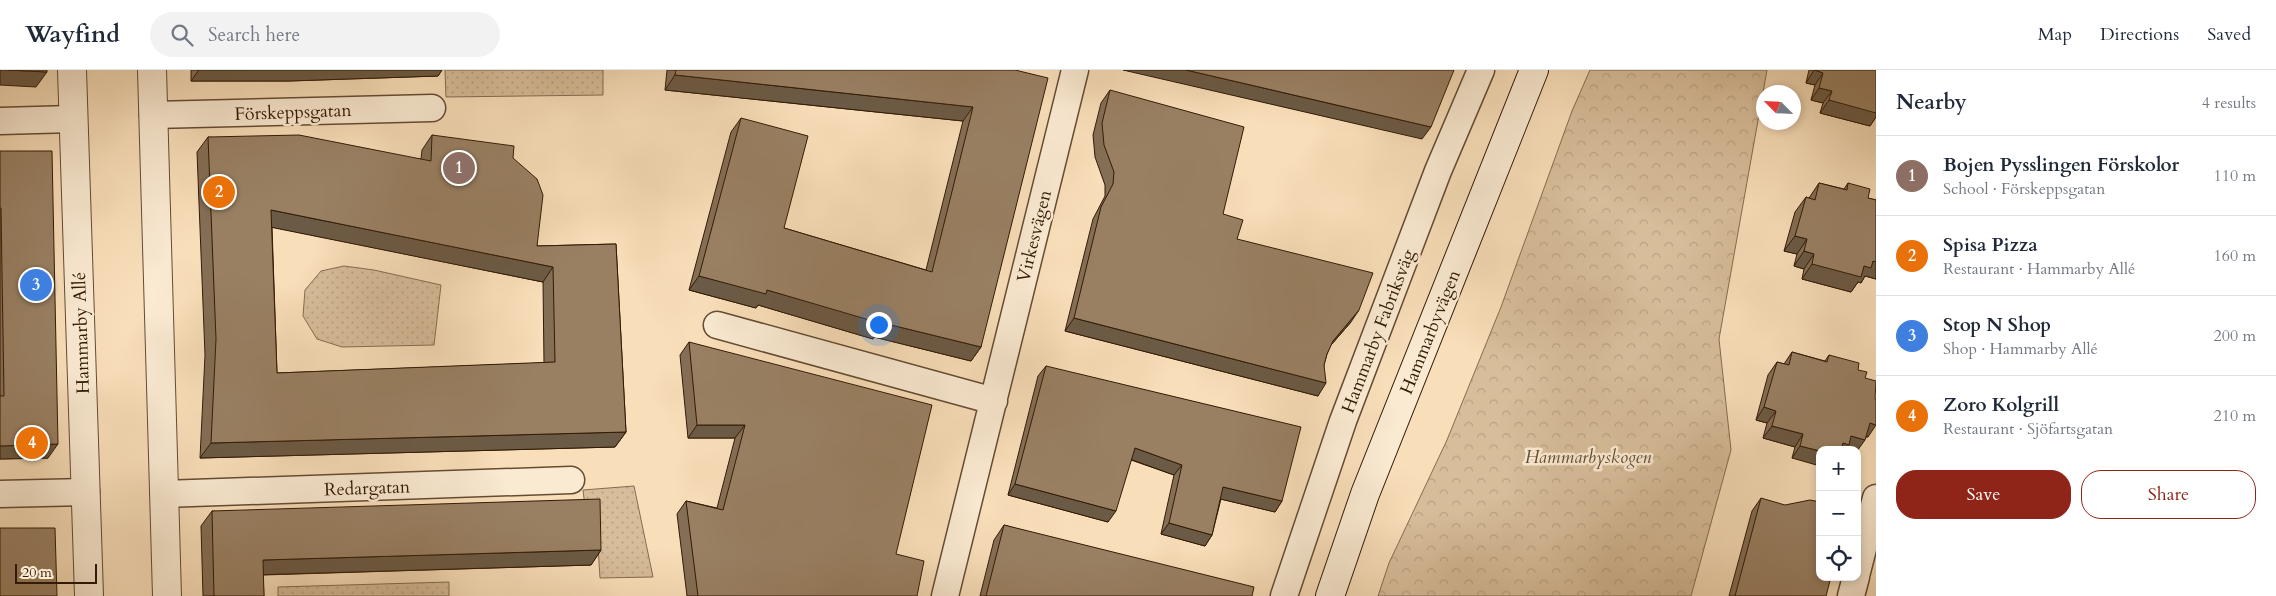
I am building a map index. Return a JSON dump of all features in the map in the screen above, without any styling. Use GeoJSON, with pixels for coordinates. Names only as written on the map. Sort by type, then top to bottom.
{"type":"FeatureCollection","features":[{"type":"Feature","properties":{"kind":"street","name":"Hammarby Allé"},"geometry":{"type":"LineString","coordinates":[[72,70],[89,596]]}},
{"type":"Feature","properties":{"kind":"street"},"geometry":{"type":"LineString","coordinates":[[152,70],[167,596]]}},
{"type":"Feature","properties":{"kind":"street","name":"Virkesvägen"},"geometry":{"type":"LineString","coordinates":[[944,596],[1075,70]]}},
{"type":"Feature","properties":{"kind":"street","name":"Hammarby Fabriksväg"},"geometry":{"type":"LineString","coordinates":[[1284,596],[1343,421],[1438,171],[1481,70]]}},
{"type":"Feature","properties":{"kind":"street","name":"Hammarbyvägen"},"geometry":{"type":"LineString","coordinates":[[1330,596],[1365,494],[1534,70]]}},
{"type":"Feature","properties":{"kind":"street","name":"Förskeppsgatan"},"geometry":{"type":"LineString","coordinates":[[153,114],[432,108]]}},
{"type":"Feature","properties":{"kind":"street"},"geometry":{"type":"LineString","coordinates":[[0,121],[74,120]]}},
{"type":"Feature","properties":{"kind":"street"},"geometry":{"type":"LineString","coordinates":[[718,325],[994,401]]}},
{"type":"Feature","properties":{"kind":"street","name":"Redargatan"},"geometry":{"type":"LineString","coordinates":[[164,494],[571,480]]}},
{"type":"Feature","properties":{"kind":"street"},"geometry":{"type":"LineString","coordinates":[[0,494],[86,492]]}},
{"type":"Feature","properties":{"kind":"street"},"geometry":{"type":"LineString","coordinates":[[1861,556],[1876,498]]}},
{"type":"Feature","properties":{"kind":"street"},"geometry":{"type":"LineString","coordinates":[[1851,596],[1855,581]]}},
{"type":"Feature","properties":{"kind":"green space"},"geometry":{"type":"Polygon","coordinates":[[[445,70],[603,70],[603,95],[446,97],[445,70]]]}},
{"type":"Feature","properties":{"kind":"green space","name":"Hammarbyskogen"},"geometry":{"type":"Polygon","coordinates":[[[1590,70],[1767,70],[1764,85],[1756,85],[1756,130],[1719,339],[1731,450],[1691,596],[1378,596],[1389,563],[1447,440],[1501,307],[1572,111],[1590,70]]]}},
{"type":"Feature","properties":{"kind":"green space"},"geometry":{"type":"Polygon","coordinates":[[[344,266],[374,270],[441,285],[434,345],[342,347],[317,339],[303,316],[305,290],[321,271],[344,266]]]}},
{"type":"Feature","properties":{"kind":"green space"},"geometry":{"type":"Polygon","coordinates":[[[634,486],[653,577],[600,578],[596,515],[586,515],[583,490],[634,486]]]}},
{"type":"Feature","properties":{"kind":"green space"},"geometry":{"type":"Polygon","coordinates":[[[449,582],[449,596],[278,596],[278,587],[449,582]]]}},
{"type":"Feature","properties":{"kind":"building"},"geometry":{"type":"Polygon","coordinates":[[[8,70],[47,70],[47,72],[8,70]]]}},
{"type":"Feature","properties":{"kind":"building"},"geometry":{"type":"Polygon","coordinates":[[[676,70],[1015,70],[1048,78],[981,347],[883,324],[767,290],[766,294],[699,276],[741,118],[808,136],[784,228],[932,272],[973,107],[675,75],[676,70]]]}},
{"type":"Feature","properties":{"kind":"building"},"geometry":{"type":"Polygon","coordinates":[[[1186,70],[1454,70],[1431,127],[1186,70]]]}},
{"type":"Feature","properties":{"kind":"building"},"geometry":{"type":"Polygon","coordinates":[[[1815,70],[1876,70],[1876,113],[1829,100],[1832,91],[1819,88],[1823,73],[1815,70]]]}},
{"type":"Feature","properties":{"kind":"building"},"geometry":{"type":"Polygon","coordinates":[[[1110,90],[1244,127],[1223,214],[1243,220],[1237,239],[1373,273],[1359,310],[1333,341],[1327,354],[1324,365],[1326,383],[1074,318],[1101,207],[1113,184],[1114,172],[1104,145],[1102,123],[1110,90]]]}},
{"type":"Feature","properties":{"kind":"building"},"geometry":{"type":"Polygon","coordinates":[[[299,135],[431,161],[432,135],[514,146],[513,158],[537,179],[543,195],[537,246],[616,244],[626,432],[211,443],[216,339],[208,137],[299,135]],[[271,210],[277,373],[555,362],[553,267],[271,210]]]}},
{"type":"Feature","properties":{"kind":"building"},"geometry":{"type":"Polygon","coordinates":[[[0,151],[52,151],[58,444],[0,446],[0,396],[4,396],[0,151]]]}},
{"type":"Feature","properties":{"kind":"building"},"geometry":{"type":"Polygon","coordinates":[[[1819,183],[1847,190],[1848,183],[1870,189],[1868,198],[1876,200],[1876,262],[1873,261],[1871,268],[1864,266],[1861,277],[1812,264],[1814,254],[1804,251],[1807,239],[1795,236],[1806,197],[1815,200],[1819,183]]]}},
{"type":"Feature","properties":{"kind":"building"},"geometry":{"type":"Polygon","coordinates":[[[689,342],[932,405],[896,554],[924,561],[917,596],[698,596],[686,501],[723,510],[745,425],[697,425],[689,342]]]}},
{"type":"Feature","properties":{"kind":"building"},"geometry":{"type":"Polygon","coordinates":[[[1792,352],[1827,362],[1829,355],[1859,363],[1858,370],[1867,372],[1865,378],[1876,381],[1876,425],[1870,423],[1865,440],[1851,436],[1849,445],[1843,443],[1842,446],[1816,446],[1816,450],[1800,446],[1803,434],[1772,426],[1776,411],[1764,407],[1777,362],[1789,365],[1792,352]]]}},
{"type":"Feature","properties":{"kind":"building"},"geometry":{"type":"Polygon","coordinates":[[[1046,366],[1301,427],[1282,501],[1223,487],[1212,535],[1169,523],[1182,465],[1135,448],[1116,511],[1015,484],[1046,366]]]}},
{"type":"Feature","properties":{"kind":"building"},"geometry":{"type":"Polygon","coordinates":[[[1761,498],[1785,505],[1810,500],[1816,501],[1816,581],[1830,581],[1826,596],[1735,596],[1761,498]]]}},
{"type":"Feature","properties":{"kind":"building"},"geometry":{"type":"Polygon","coordinates":[[[600,499],[601,550],[263,560],[264,596],[214,596],[212,511],[600,499]]]}},
{"type":"Feature","properties":{"kind":"building"},"geometry":{"type":"Polygon","coordinates":[[[1004,525],[1254,587],[1252,596],[986,596],[1004,525]]]}},
{"type":"Feature","properties":{"kind":"building"},"geometry":{"type":"Polygon","coordinates":[[[0,528],[55,528],[57,596],[0,596],[0,528]]]}},
{"type":"Feature","properties":{"kind":"place","name":"Bojen Pysslingen Förskolor"},"geometry":{"type":"Point","coordinates":[459,168]}},
{"type":"Feature","properties":{"kind":"place","name":"Spisa Pizza"},"geometry":{"type":"Point","coordinates":[219,192]}},
{"type":"Feature","properties":{"kind":"place","name":"Stop N Shop"},"geometry":{"type":"Point","coordinates":[36,285]}},
{"type":"Feature","properties":{"kind":"place","name":"Zoro Kolgrill"},"geometry":{"type":"Point","coordinates":[32,443]}}]}
